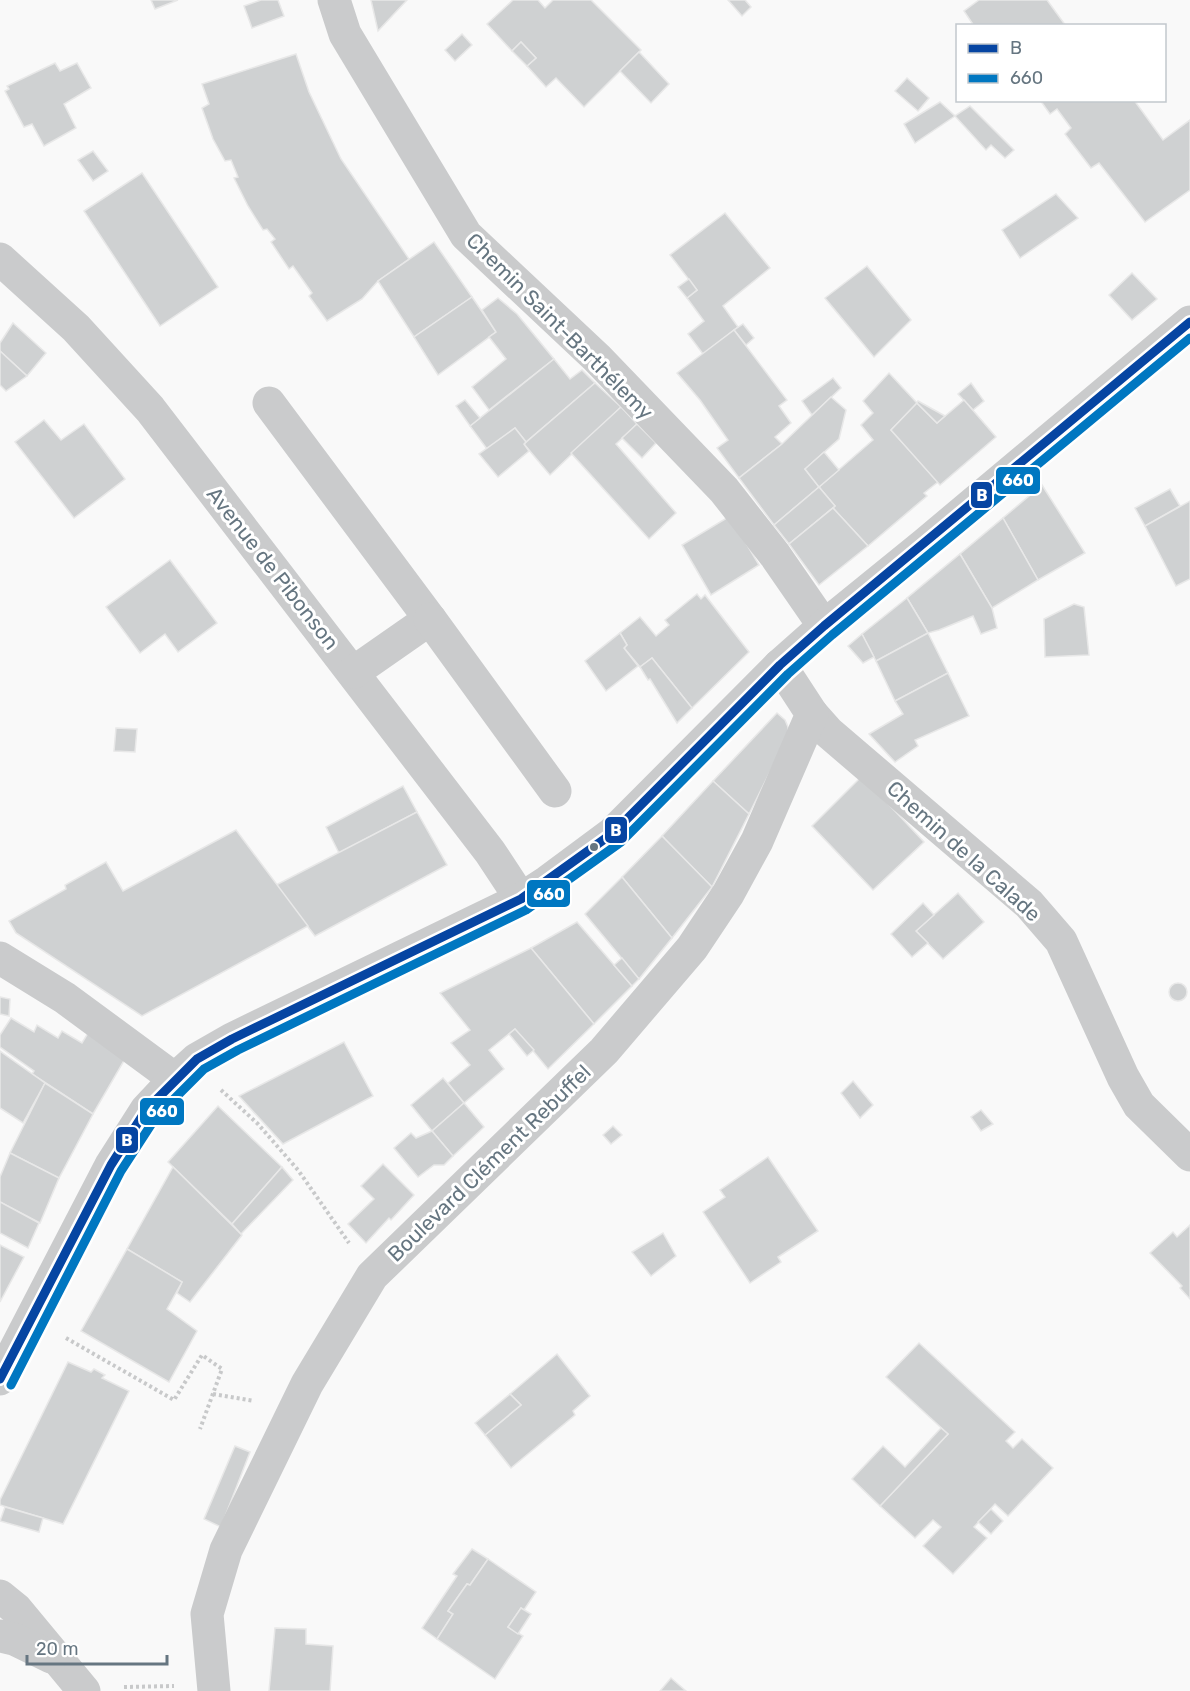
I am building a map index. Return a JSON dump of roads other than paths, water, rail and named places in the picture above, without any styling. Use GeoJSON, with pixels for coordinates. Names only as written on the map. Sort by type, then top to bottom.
{"type":"FeatureCollection","features":[{"type":"Feature","properties":{"kind":"street","name":"Chemin Saint-Barthélemy"},"geometry":{"type":"LineString","coordinates":[[334,0],[345,34],[466,234],[597,358],[724,490],[775,555],[824,626]]}},
{"type":"Feature","properties":{"kind":"street","name":"Avenue de Pibonson"},"geometry":{"type":"LineString","coordinates":[[0,259],[76,328],[150,409],[354,672],[490,852],[521,899]]}},
{"type":"Feature","properties":{"kind":"street"},"geometry":{"type":"LineString","coordinates":[[0,1379],[111,1165],[146,1110],[197,1059],[232,1039],[521,899],[547,882],[613,833],[780,665],[824,626],[1190,322]]}},
{"type":"Feature","properties":{"kind":"street"},"geometry":{"type":"LineString","coordinates":[[269,403],[555,791]]}},
{"type":"Feature","properties":{"kind":"street"},"geometry":{"type":"LineString","coordinates":[[354,672],[430,619]]}},
{"type":"Feature","properties":{"kind":"street"},"geometry":{"type":"LineString","coordinates":[[780,665],[812,714]]}},
{"type":"Feature","properties":{"kind":"street","name":"Chemin de la Calade"},"geometry":{"type":"LineString","coordinates":[[812,714],[828,732],[1029,904],[1061,941],[1123,1077],[1139,1105],[1190,1155]]}},
{"type":"Feature","properties":{"kind":"street","name":"Boulevard Clément Rebuffel"},"geometry":{"type":"LineString","coordinates":[[199,1688],[207,1614],[226,1550],[307,1384],[372,1276],[604,1051],[692,948],[728,894],[757,841],[812,714]]}},
{"type":"Feature","properties":{"kind":"street"},"geometry":{"type":"LineString","coordinates":[[0,958],[65,998],[175,1079]]}},
{"type":"Feature","properties":{"kind":"street"},"geometry":{"type":"LineString","coordinates":[[0,1596],[16,1609],[84,1691]]}},
{"type":"Feature","properties":{"kind":"street"},"geometry":{"type":"LineString","coordinates":[[0,1636],[14,1639],[34,1648],[61,1664]]}}]}
